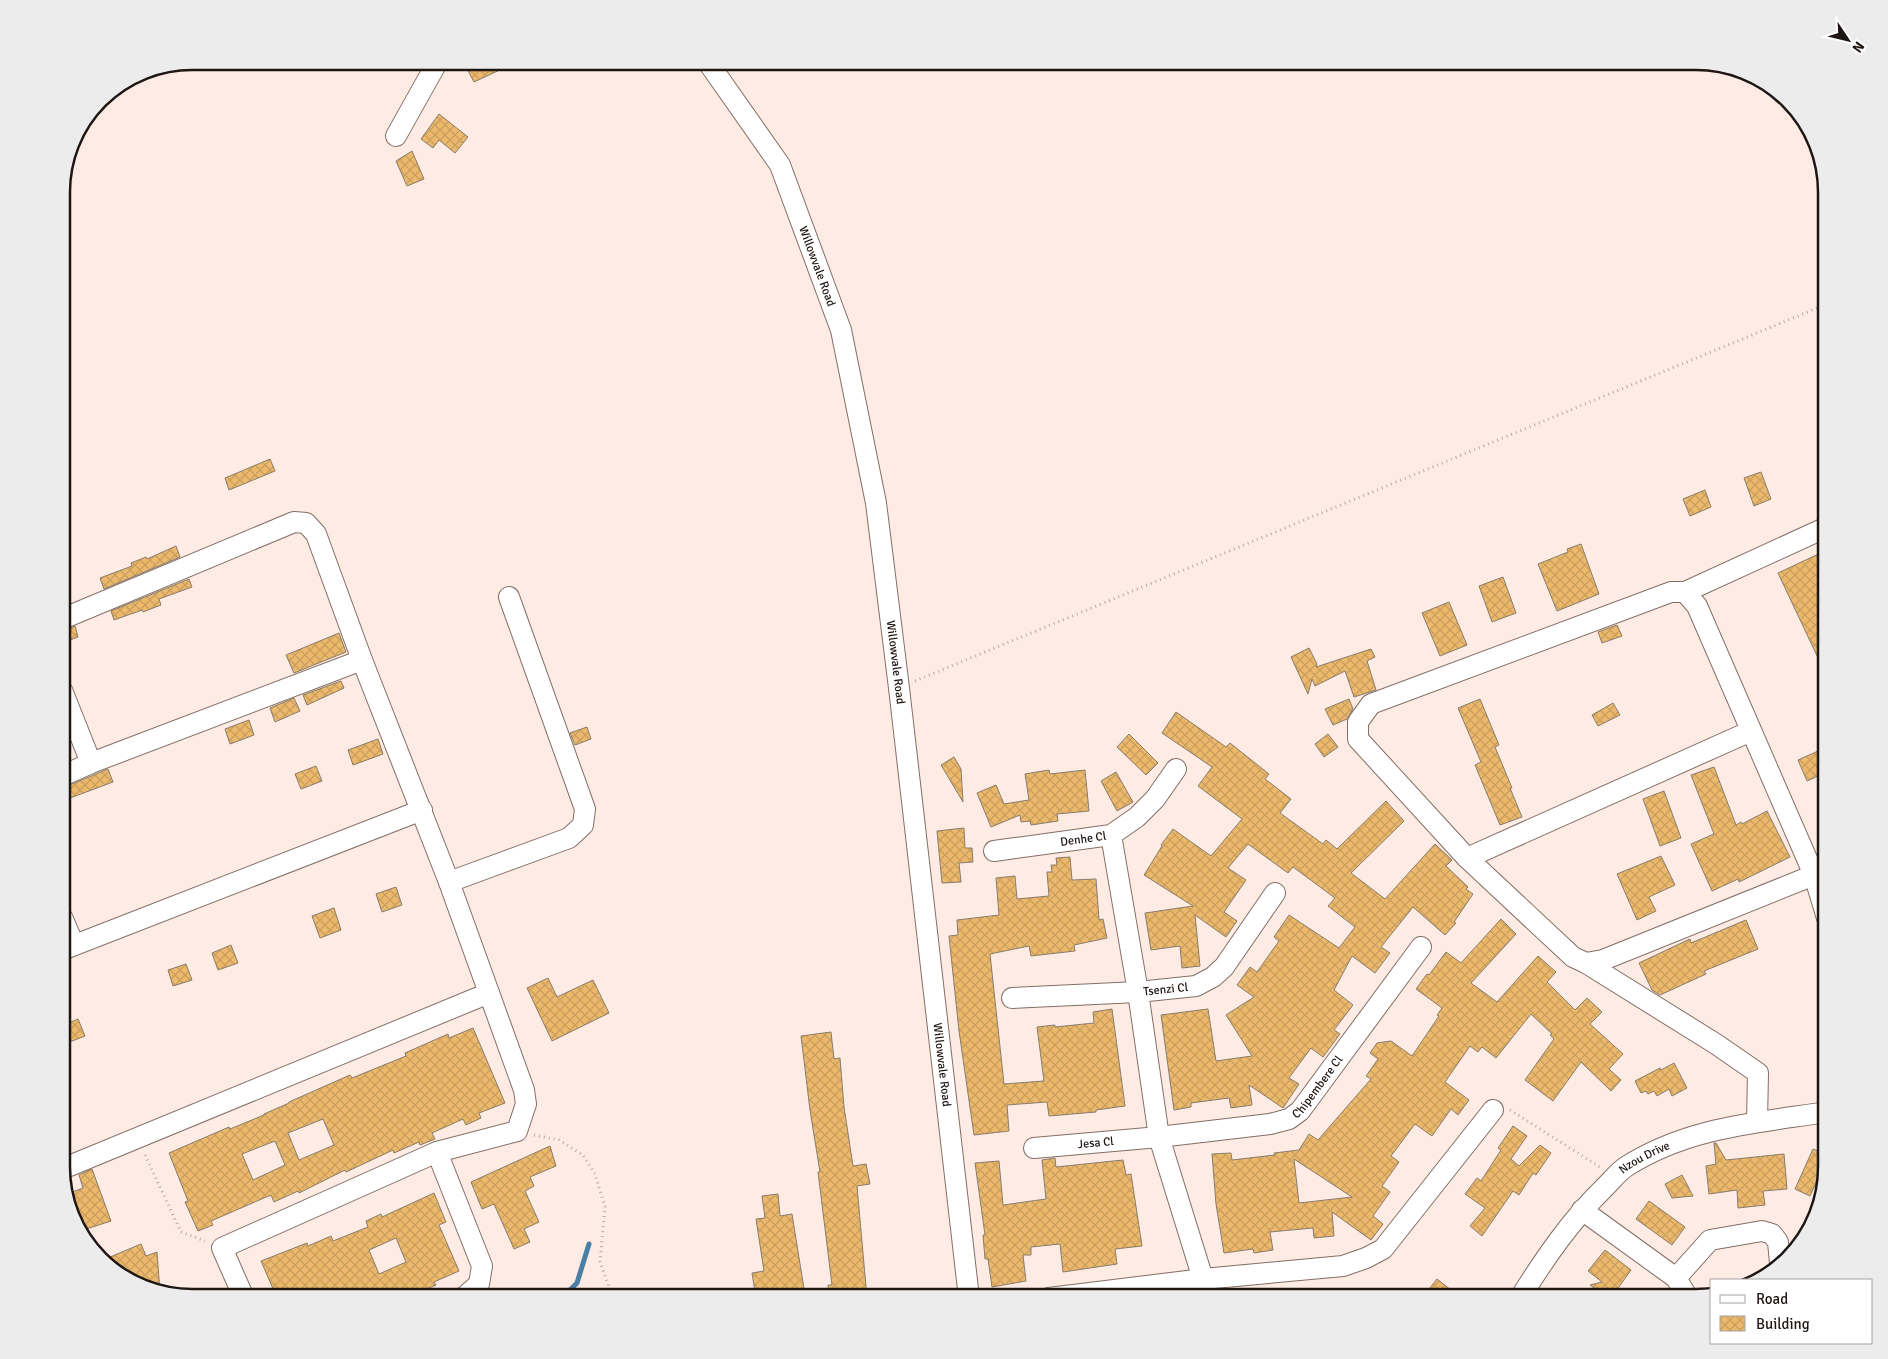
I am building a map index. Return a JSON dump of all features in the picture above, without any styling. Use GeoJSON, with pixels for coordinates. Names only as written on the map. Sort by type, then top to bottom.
{"type":"FeatureCollection","features":[{"type":"Feature","properties":{"kind":"street"},"geometry":{"type":"LineString","coordinates":[[396,136],[433,70]]}},
{"type":"Feature","properties":{"kind":"street","name":"Willowvale Road"},"geometry":{"type":"LineString","coordinates":[[713,70],[780,165],[841,330],[876,503],[968,1289]]}},
{"type":"Feature","properties":{"kind":"street"},"geometry":{"type":"LineString","coordinates":[[70,616],[294,522],[306,523],[316,534],[362,660],[449,882],[524,1090],[526,1104],[517,1131],[437,1152],[222,1248],[240,1289]]}},
{"type":"Feature","properties":{"kind":"street"},"geometry":{"type":"LineString","coordinates":[[1757,1122],[1758,1073],[1716,1044],[1586,963],[1573,957],[1467,858],[1358,739],[1358,722],[1371,704],[1671,592],[1685,592],[1818,531]]}},
{"type":"Feature","properties":{"kind":"street"},"geometry":{"type":"LineString","coordinates":[[1685,592],[1698,606],[1818,888]]}},
{"type":"Feature","properties":{"kind":"street"},"geometry":{"type":"LineString","coordinates":[[449,882],[569,838],[583,825],[585,809],[509,597]]}},
{"type":"Feature","properties":{"kind":"street"},"geometry":{"type":"LineString","coordinates":[[70,772],[362,660]]}},
{"type":"Feature","properties":{"kind":"street"},"geometry":{"type":"LineString","coordinates":[[70,710],[91,763]]}},
{"type":"Feature","properties":{"kind":"street"},"geometry":{"type":"LineString","coordinates":[[1467,858],[1751,731]]}},
{"type":"Feature","properties":{"kind":"street","name":"Denhe Cl"},"geometry":{"type":"LineString","coordinates":[[994,851],[1111,834],[1137,817],[1155,799],[1176,770]]}},
{"type":"Feature","properties":{"kind":"street"},"geometry":{"type":"LineString","coordinates":[[70,947],[422,810]]}},
{"type":"Feature","properties":{"kind":"street"},"geometry":{"type":"LineString","coordinates":[[1111,834],[1138,992],[1159,1137],[1204,1288]]}},
{"type":"Feature","properties":{"kind":"street"},"geometry":{"type":"LineString","coordinates":[[1586,963],[1602,960],[1814,875]]}},
{"type":"Feature","properties":{"kind":"street","name":"Tsenzi Cl"},"geometry":{"type":"LineString","coordinates":[[1012,998],[1138,992],[1196,986],[1212,977],[1224,967],[1275,893]]}},
{"type":"Feature","properties":{"kind":"street","name":"Chipembere Cl"},"geometry":{"type":"LineString","coordinates":[[1159,1137],[1270,1124],[1289,1119],[1300,1111],[1420,947]]}},
{"type":"Feature","properties":{"kind":"street"},"geometry":{"type":"LineString","coordinates":[[70,1166],[489,993]]}},
{"type":"Feature","properties":{"kind":"street"},"geometry":{"type":"LineString","coordinates":[[1189,1289],[1343,1266],[1366,1258],[1383,1249],[1493,1110]]}},
{"type":"Feature","properties":{"kind":"street","name":"Nzou Drive"},"geometry":{"type":"LineString","coordinates":[[1526,1289],[1564,1232],[1582,1210],[1625,1167],[1669,1143],[1725,1127],[1818,1113]]}},
{"type":"Feature","properties":{"kind":"street","name":"Jesa Cl"},"geometry":{"type":"LineString","coordinates":[[1034,1148],[1159,1137]]}},
{"type":"Feature","properties":{"kind":"street"},"geometry":{"type":"LineString","coordinates":[[437,1152],[482,1266],[479,1284],[473,1289]]}},
{"type":"Feature","properties":{"kind":"street"},"geometry":{"type":"LineString","coordinates":[[1582,1210],[1676,1278],[1683,1289]]}},
{"type":"Feature","properties":{"kind":"street"},"geometry":{"type":"LineString","coordinates":[[1676,1278],[1710,1240],[1762,1231],[1772,1234],[1778,1242],[1779,1256]]}},
{"type":"Feature","properties":{"kind":"path"},"geometry":{"type":"LineString","coordinates":[[899,688],[1818,308]]}},
{"type":"Feature","properties":{"kind":"path"},"geometry":{"type":"LineString","coordinates":[[1493,1110],[1512,1110],[1615,1177]]}},
{"type":"Feature","properties":{"kind":"path"},"geometry":{"type":"LineString","coordinates":[[517,1131],[559,1140],[583,1155],[595,1174],[605,1207],[600,1262],[610,1289]]}},
{"type":"Feature","properties":{"kind":"path"},"geometry":{"type":"LineString","coordinates":[[137,1138],[181,1232],[222,1248]]}},
{"type":"Feature","properties":{"kind":"building"},"geometry":{"type":"Polygon","coordinates":[[[468,70],[500,70],[474,82],[468,70]]]}},
{"type":"Feature","properties":{"kind":"building"},"geometry":{"type":"Polygon","coordinates":[[[439,114],[468,137],[455,153],[439,140],[433,148],[421,139],[439,114]]]}},
{"type":"Feature","properties":{"kind":"building"},"geometry":{"type":"Polygon","coordinates":[[[412,151],[424,179],[407,186],[396,161],[412,151]]]}},
{"type":"Feature","properties":{"kind":"building"},"geometry":{"type":"Polygon","coordinates":[[[270,459],[275,471],[229,490],[225,478],[270,459]]]}},
{"type":"Feature","properties":{"kind":"building"},"geometry":{"type":"Polygon","coordinates":[[[1761,472],[1771,499],[1754,506],[1744,478],[1761,472]]]}},
{"type":"Feature","properties":{"kind":"building"},"geometry":{"type":"Polygon","coordinates":[[[1705,490],[1711,507],[1690,516],[1683,499],[1705,490]]]}},
{"type":"Feature","properties":{"kind":"building"},"geometry":{"type":"Polygon","coordinates":[[[1581,544],[1599,594],[1557,611],[1538,564],[1568,552],[1567,549],[1581,544]]]}},
{"type":"Feature","properties":{"kind":"building"},"geometry":{"type":"Polygon","coordinates":[[[176,546],[180,557],[104,589],[100,578],[132,566],[131,563],[146,557],[147,559],[176,546]]]}},
{"type":"Feature","properties":{"kind":"building"},"geometry":{"type":"Polygon","coordinates":[[[1818,554],[1818,658],[1778,573],[1818,554]]]}},
{"type":"Feature","properties":{"kind":"building"},"geometry":{"type":"Polygon","coordinates":[[[1503,577],[1516,613],[1492,622],[1479,586],[1503,577]]]}},
{"type":"Feature","properties":{"kind":"building"},"geometry":{"type":"Polygon","coordinates":[[[189,579],[192,587],[159,599],[161,605],[114,620],[111,611],[189,579]]]}},
{"type":"Feature","properties":{"kind":"building"},"geometry":{"type":"Polygon","coordinates":[[[1449,602],[1467,645],[1440,656],[1422,613],[1449,602]]]}},
{"type":"Feature","properties":{"kind":"building"},"geometry":{"type":"Polygon","coordinates":[[[1617,625],[1622,636],[1602,643],[1598,632],[1617,625]]]}},
{"type":"Feature","properties":{"kind":"building"},"geometry":{"type":"Polygon","coordinates":[[[75,626],[78,637],[70,640],[70,628],[75,626]]]}},
{"type":"Feature","properties":{"kind":"building"},"geometry":{"type":"Polygon","coordinates":[[[339,633],[346,652],[294,673],[286,655],[339,633]]]}},
{"type":"Feature","properties":{"kind":"building"},"geometry":{"type":"Polygon","coordinates":[[[1309,648],[1317,664],[1316,667],[1371,649],[1375,657],[1367,661],[1376,690],[1354,697],[1345,671],[1315,686],[1312,679],[1308,694],[1291,657],[1309,648]]]}},
{"type":"Feature","properties":{"kind":"building"},"geometry":{"type":"Polygon","coordinates":[[[341,681],[344,688],[307,705],[303,695],[341,681]]]}},
{"type":"Feature","properties":{"kind":"building"},"geometry":{"type":"Polygon","coordinates":[[[294,698],[300,711],[275,722],[270,708],[294,698]]]}},
{"type":"Feature","properties":{"kind":"building"},"geometry":{"type":"Polygon","coordinates":[[[1349,699],[1353,709],[1347,719],[1333,725],[1325,709],[1349,699]]]}},
{"type":"Feature","properties":{"kind":"building"},"geometry":{"type":"Polygon","coordinates":[[[1480,699],[1499,745],[1495,747],[1522,817],[1500,825],[1475,765],[1481,762],[1458,708],[1480,699]]]}},
{"type":"Feature","properties":{"kind":"building"},"geometry":{"type":"Polygon","coordinates":[[[1613,703],[1620,715],[1598,726],[1592,715],[1613,703]]]}},
{"type":"Feature","properties":{"kind":"building"},"geometry":{"type":"Polygon","coordinates":[[[1176,712],[1226,747],[1230,743],[1269,774],[1265,779],[1291,799],[1280,813],[1323,844],[1326,840],[1337,849],[1386,801],[1404,821],[1351,873],[1385,899],[1435,844],[1452,860],[1446,866],[1468,887],[1466,889],[1473,894],[1454,922],[1456,923],[1445,935],[1413,907],[1381,947],[1390,953],[1375,973],[1352,956],[1334,990],[1353,1005],[1334,1030],[1340,1034],[1323,1057],[1311,1048],[1289,1078],[1299,1084],[1283,1108],[1249,1085],[1252,1105],[1231,1108],[1229,1098],[1191,1103],[1191,1107],[1174,1110],[1161,1015],[1208,1009],[1216,1061],[1252,1056],[1226,1015],[1254,997],[1237,985],[1250,967],[1257,972],[1279,941],[1274,937],[1289,915],[1339,948],[1355,927],[1328,906],[1335,898],[1293,867],[1288,873],[1248,844],[1228,868],[1246,880],[1224,912],[1237,921],[1226,937],[1195,915],[1200,966],[1182,968],[1180,946],[1151,950],[1145,913],[1193,906],[1144,875],[1161,845],[1173,829],[1211,856],[1242,819],[1198,786],[1212,767],[1162,733],[1176,712]]]}},
{"type":"Feature","properties":{"kind":"building"},"geometry":{"type":"Polygon","coordinates":[[[249,720],[254,735],[230,744],[225,729],[249,720]]]}},
{"type":"Feature","properties":{"kind":"building"},"geometry":{"type":"Polygon","coordinates":[[[587,727],[591,739],[575,745],[570,733],[587,727]]]}},
{"type":"Feature","properties":{"kind":"building"},"geometry":{"type":"Polygon","coordinates":[[[1129,734],[1158,763],[1146,775],[1117,747],[1129,734]]]}},
{"type":"Feature","properties":{"kind":"building"},"geometry":{"type":"Polygon","coordinates":[[[1328,734],[1338,747],[1324,757],[1315,744],[1328,734]]]}},
{"type":"Feature","properties":{"kind":"building"},"geometry":{"type":"Polygon","coordinates":[[[378,739],[383,754],[353,765],[348,750],[378,739]]]}},
{"type":"Feature","properties":{"kind":"building"},"geometry":{"type":"Polygon","coordinates":[[[1818,751],[1818,776],[1807,781],[1798,760],[1818,751]]]}},
{"type":"Feature","properties":{"kind":"building"},"geometry":{"type":"Polygon","coordinates":[[[954,757],[961,769],[963,802],[941,765],[954,757]]]}},
{"type":"Feature","properties":{"kind":"building"},"geometry":{"type":"Polygon","coordinates":[[[316,766],[322,781],[301,789],[295,774],[316,766]]]}},
{"type":"Feature","properties":{"kind":"building"},"geometry":{"type":"Polygon","coordinates":[[[1714,767],[1736,825],[1741,822],[1742,824],[1767,811],[1790,857],[1739,882],[1738,879],[1712,891],[1691,844],[1714,834],[1691,775],[1714,767]]]}},
{"type":"Feature","properties":{"kind":"building"},"geometry":{"type":"Polygon","coordinates":[[[108,769],[113,782],[70,798],[70,785],[108,769]]]}},
{"type":"Feature","properties":{"kind":"building"},"geometry":{"type":"Polygon","coordinates":[[[1049,770],[1050,774],[1085,770],[1089,811],[1057,814],[1058,821],[1031,825],[1030,821],[1021,822],[1020,815],[991,827],[977,793],[996,785],[1004,804],[1029,800],[1025,774],[1049,770]]]}},
{"type":"Feature","properties":{"kind":"building"},"geometry":{"type":"Polygon","coordinates":[[[1116,772],[1133,802],[1117,811],[1101,781],[1116,772]]]}},
{"type":"Feature","properties":{"kind":"building"},"geometry":{"type":"Polygon","coordinates":[[[1664,791],[1681,838],[1660,846],[1643,799],[1664,791]]]}},
{"type":"Feature","properties":{"kind":"building"},"geometry":{"type":"Polygon","coordinates":[[[964,828],[965,848],[972,848],[973,862],[959,863],[961,882],[942,883],[937,831],[964,828]]]}},
{"type":"Feature","properties":{"kind":"building"},"geometry":{"type":"Polygon","coordinates":[[[1661,856],[1675,885],[1649,897],[1656,911],[1637,920],[1617,874],[1661,856]]]}},
{"type":"Feature","properties":{"kind":"building"},"geometry":{"type":"Polygon","coordinates":[[[1070,857],[1072,880],[1096,879],[1099,920],[1103,919],[1107,938],[1074,945],[1075,951],[1031,956],[1029,946],[990,954],[1004,1084],[1044,1081],[1037,1027],[1094,1023],[1093,1012],[1112,1009],[1125,1106],[1096,1110],[1096,1112],[1049,1116],[1047,1102],[1007,1105],[1009,1131],[974,1135],[959,1031],[949,936],[958,935],[957,920],[999,915],[996,878],[1015,876],[1017,899],[1049,896],[1047,872],[1052,872],[1051,865],[1057,865],[1056,858],[1070,857]]]}},
{"type":"Feature","properties":{"kind":"building"},"geometry":{"type":"Polygon","coordinates":[[[396,887],[402,905],[382,912],[376,894],[396,887]]]}},
{"type":"Feature","properties":{"kind":"building"},"geometry":{"type":"Polygon","coordinates":[[[334,908],[341,930],[320,938],[312,916],[334,908]]]}},
{"type":"Feature","properties":{"kind":"building"},"geometry":{"type":"Polygon","coordinates":[[[1501,919],[1516,934],[1471,983],[1497,1002],[1538,956],[1556,972],[1547,982],[1575,1010],[1587,998],[1602,1012],[1590,1024],[1623,1054],[1609,1069],[1621,1080],[1611,1091],[1581,1062],[1553,1101],[1525,1080],[1554,1039],[1550,1035],[1552,1034],[1531,1014],[1496,1058],[1482,1047],[1478,1052],[1470,1046],[1445,1082],[1469,1100],[1458,1115],[1451,1109],[1432,1136],[1415,1124],[1391,1156],[1399,1162],[1382,1186],[1390,1192],[1373,1216],[1383,1224],[1371,1240],[1332,1212],[1334,1236],[1314,1238],[1313,1228],[1270,1232],[1273,1250],[1254,1253],[1253,1249],[1224,1253],[1216,1204],[1212,1154],[1231,1153],[1232,1160],[1275,1155],[1274,1153],[1299,1150],[1309,1134],[1318,1140],[1371,1079],[1366,1076],[1378,1059],[1370,1053],[1377,1043],[1391,1041],[1412,1056],[1439,1016],[1437,1015],[1442,1008],[1416,989],[1446,952],[1461,963],[1501,919]],[[1294,1159],[1299,1203],[1352,1197],[1294,1159]]]}},
{"type":"Feature","properties":{"kind":"building"},"geometry":{"type":"Polygon","coordinates":[[[1746,920],[1758,949],[1704,971],[1706,974],[1660,995],[1652,990],[1639,963],[1690,939],[1691,943],[1746,920]]]}},
{"type":"Feature","properties":{"kind":"building"},"geometry":{"type":"Polygon","coordinates":[[[231,945],[238,963],[218,970],[212,953],[231,945]]]}},
{"type":"Feature","properties":{"kind":"building"},"geometry":{"type":"Polygon","coordinates":[[[186,964],[192,980],[173,986],[168,970],[186,964]]]}},
{"type":"Feature","properties":{"kind":"building"},"geometry":{"type":"Polygon","coordinates":[[[548,978],[557,997],[593,980],[609,1013],[552,1041],[527,988],[548,978]]]}},
{"type":"Feature","properties":{"kind":"building"},"geometry":{"type":"Polygon","coordinates":[[[78,1019],[85,1036],[70,1042],[70,1022],[78,1019]]]}},
{"type":"Feature","properties":{"kind":"building"},"geometry":{"type":"Polygon","coordinates":[[[473,1028],[505,1103],[479,1113],[481,1118],[466,1125],[463,1119],[432,1133],[435,1139],[420,1145],[419,1142],[394,1153],[393,1150],[346,1172],[345,1170],[299,1193],[298,1191],[274,1202],[271,1195],[211,1221],[213,1225],[198,1231],[185,1202],[188,1201],[169,1153],[229,1127],[230,1129],[264,1115],[350,1075],[352,1078],[406,1056],[405,1053],[448,1034],[449,1038],[473,1028]],[[323,1119],[288,1133],[299,1160],[334,1145],[323,1119]],[[275,1141],[242,1154],[253,1180],[285,1165],[275,1141]]]}},
{"type":"Feature","properties":{"kind":"building"},"geometry":{"type":"Polygon","coordinates":[[[831,1032],[834,1059],[840,1058],[844,1107],[853,1166],[866,1164],[870,1184],[857,1186],[866,1289],[828,1289],[828,1285],[832,1285],[818,1172],[820,1172],[801,1036],[831,1032]]]}},
{"type":"Feature","properties":{"kind":"building"},"geometry":{"type":"Polygon","coordinates":[[[1674,1063],[1687,1088],[1672,1096],[1669,1089],[1657,1096],[1654,1091],[1648,1094],[1646,1091],[1641,1093],[1635,1081],[1674,1063]]]}},
{"type":"Feature","properties":{"kind":"building"},"geometry":{"type":"Polygon","coordinates":[[[1513,1126],[1527,1136],[1511,1159],[1519,1166],[1540,1145],[1551,1153],[1536,1175],[1533,1173],[1519,1195],[1513,1191],[1482,1236],[1470,1226],[1485,1208],[1465,1194],[1477,1178],[1481,1181],[1501,1150],[1498,1148],[1513,1126]]]}},
{"type":"Feature","properties":{"kind":"building"},"geometry":{"type":"Polygon","coordinates":[[[1714,1143],[1716,1143],[1726,1160],[1784,1154],[1787,1189],[1763,1191],[1765,1205],[1738,1208],[1737,1190],[1709,1194],[1706,1166],[1716,1164],[1714,1143]]]}},
{"type":"Feature","properties":{"kind":"building"},"geometry":{"type":"Polygon","coordinates":[[[550,1146],[556,1166],[530,1177],[534,1186],[525,1191],[539,1222],[524,1229],[530,1242],[514,1249],[494,1204],[482,1209],[471,1182],[550,1146]]]}},
{"type":"Feature","properties":{"kind":"building"},"geometry":{"type":"Polygon","coordinates":[[[1813,1149],[1818,1151],[1817,1180],[1810,1196],[1795,1189],[1813,1149]]]}},
{"type":"Feature","properties":{"kind":"building"},"geometry":{"type":"Polygon","coordinates":[[[1055,1158],[1056,1167],[1123,1160],[1126,1175],[1131,1174],[1142,1246],[1115,1249],[1117,1264],[1063,1272],[1060,1244],[1031,1247],[1031,1255],[1023,1255],[1026,1281],[992,1287],[988,1259],[985,1259],[983,1235],[985,1235],[975,1163],[999,1161],[1003,1205],[1046,1199],[1042,1160],[1055,1158]]]}},
{"type":"Feature","properties":{"kind":"building"},"geometry":{"type":"Polygon","coordinates":[[[92,1169],[111,1221],[87,1229],[76,1206],[72,1192],[83,1188],[79,1175],[92,1169]]]}},
{"type":"Feature","properties":{"kind":"building"},"geometry":{"type":"Polygon","coordinates":[[[1682,1175],[1693,1196],[1672,1198],[1665,1184],[1682,1175]]]}},
{"type":"Feature","properties":{"kind":"building"},"geometry":{"type":"Polygon","coordinates":[[[434,1193],[446,1222],[439,1225],[459,1271],[434,1282],[436,1285],[427,1289],[273,1289],[261,1261],[307,1243],[308,1246],[331,1236],[333,1241],[368,1227],[366,1221],[381,1214],[382,1217],[434,1193]],[[396,1238],[369,1250],[379,1274],[406,1262],[396,1238]]]}},
{"type":"Feature","properties":{"kind":"building"},"geometry":{"type":"Polygon","coordinates":[[[778,1194],[780,1216],[792,1214],[804,1289],[755,1289],[752,1273],[764,1271],[756,1219],[765,1218],[762,1196],[778,1194]]]}},
{"type":"Feature","properties":{"kind":"building"},"geometry":{"type":"Polygon","coordinates":[[[1649,1201],[1685,1227],[1672,1245],[1636,1219],[1649,1201]]]}},
{"type":"Feature","properties":{"kind":"building"},"geometry":{"type":"Polygon","coordinates":[[[141,1244],[146,1256],[157,1252],[159,1285],[138,1276],[110,1257],[141,1244]]]}},
{"type":"Feature","properties":{"kind":"building"},"geometry":{"type":"Polygon","coordinates":[[[1605,1250],[1631,1270],[1617,1289],[1596,1289],[1590,1285],[1602,1282],[1588,1271],[1605,1250]]]}},
{"type":"Feature","properties":{"kind":"building"},"geometry":{"type":"Polygon","coordinates":[[[1437,1279],[1450,1289],[1429,1289],[1437,1279]]]}},
{"type":"Feature","properties":{"kind":"waterway"},"geometry":{"type":"LineString","coordinates":[[571,1289],[577,1283],[589,1244]]}}]}
